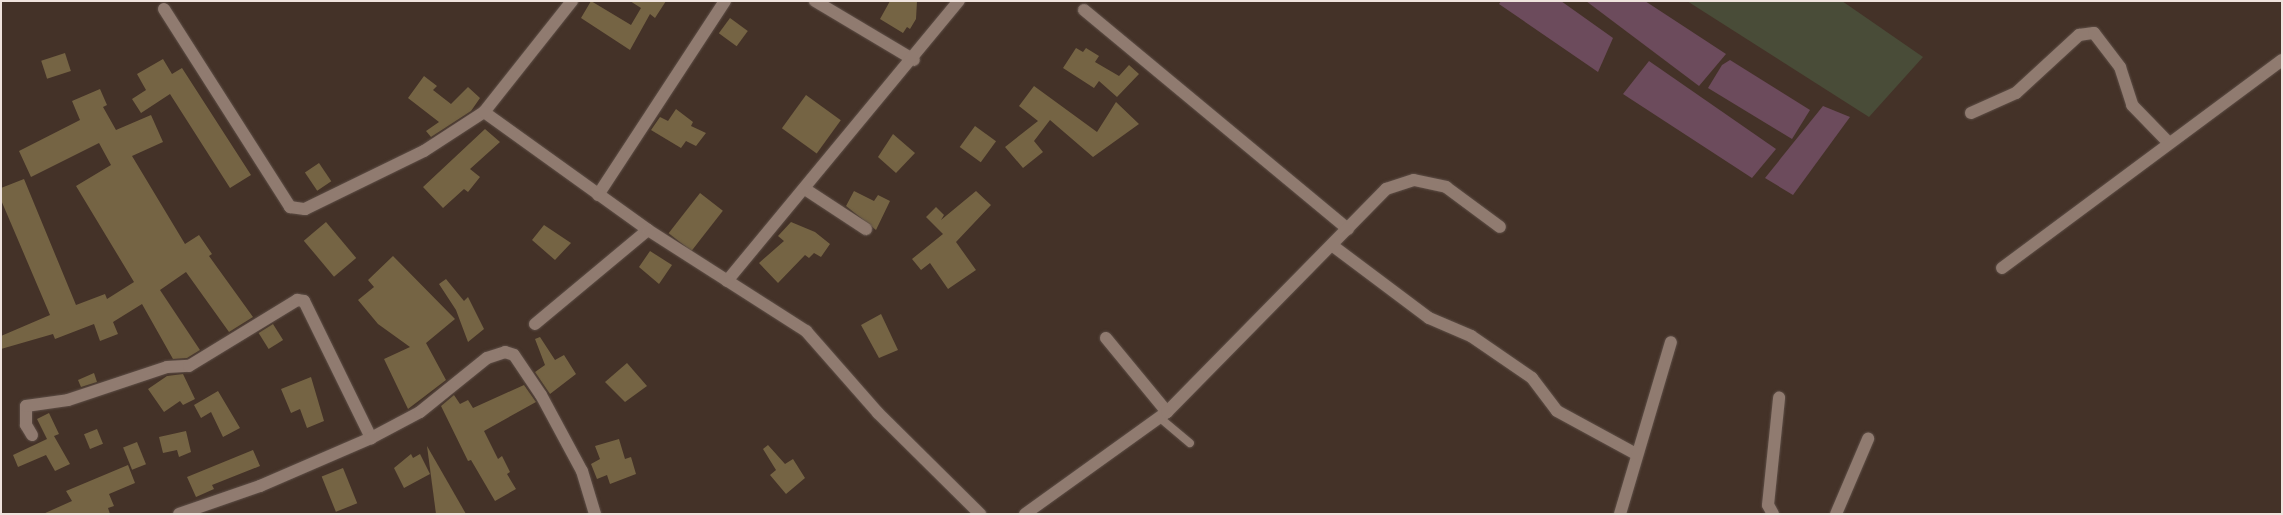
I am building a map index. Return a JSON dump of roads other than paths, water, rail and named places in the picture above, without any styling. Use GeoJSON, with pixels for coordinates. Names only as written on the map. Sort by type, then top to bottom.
{"type":"FeatureCollection","features":[{"type":"Feature","properties":{"kind":"street"},"geometry":{"type":"LineString","coordinates":[[164,9],[290,207],[305,209],[424,152],[484,112],[572,1]]}},
{"type":"Feature","properties":{"kind":"street"},"geometry":{"type":"LineString","coordinates":[[598,195],[725,1]]}},
{"type":"Feature","properties":{"kind":"street"},"geometry":{"type":"LineString","coordinates":[[815,1],[914,60]]}},
{"type":"Feature","properties":{"kind":"street"},"geometry":{"type":"LineString","coordinates":[[727,281],[914,60],[959,1]]}},
{"type":"Feature","properties":{"kind":"street"},"geometry":{"type":"LineString","coordinates":[[1084,10],[1348,229]]}},
{"type":"Feature","properties":{"kind":"street"},"geometry":{"type":"LineString","coordinates":[[1971,113],[2016,93],[2079,35],[2094,33],[2120,68],[2132,105],[2168,143]]}},
{"type":"Feature","properties":{"kind":"street"},"geometry":{"type":"LineString","coordinates":[[2002,268],[2282,60]]}},
{"type":"Feature","properties":{"kind":"street"},"geometry":{"type":"LineString","coordinates":[[484,112],[648,230],[806,331],[878,413],[980,514]]}},
{"type":"Feature","properties":{"kind":"street"},"geometry":{"type":"LineString","coordinates":[[1025,514],[1164,415],[1333,246],[1386,189],[1414,180],[1446,187],[1500,227]]}},
{"type":"Feature","properties":{"kind":"street"},"geometry":{"type":"LineString","coordinates":[[805,189],[866,229]]}},
{"type":"Feature","properties":{"kind":"street"},"geometry":{"type":"LineString","coordinates":[[535,324],[648,230]]}},
{"type":"Feature","properties":{"kind":"street"},"geometry":{"type":"LineString","coordinates":[[1333,246],[1429,318],[1471,336],[1532,378],[1557,411],[1636,454]]}},
{"type":"Feature","properties":{"kind":"street"},"geometry":{"type":"LineString","coordinates":[[32,435],[26,425],[26,406],[68,400],[167,367],[189,366],[297,300],[304,302],[371,438]]}},
{"type":"Feature","properties":{"kind":"street"},"geometry":{"type":"LineString","coordinates":[[1106,338],[1164,415]]}},
{"type":"Feature","properties":{"kind":"street"},"geometry":{"type":"LineString","coordinates":[[1620,514],[1636,454],[1671,342]]}},
{"type":"Feature","properties":{"kind":"street"},"geometry":{"type":"LineString","coordinates":[[178,514],[260,486],[371,438],[420,412],[487,358],[496,353],[514,355],[582,471],[595,514]]}},
{"type":"Feature","properties":{"kind":"street"},"geometry":{"type":"LineString","coordinates":[[1774,514],[1768,505],[1778,398]]}},
{"type":"Feature","properties":{"kind":"street"},"geometry":{"type":"LineString","coordinates":[[1836,514],[1868,439]]}},
{"type":"Feature","properties":{"kind":"lane"},"geometry":{"type":"LineString","coordinates":[[1164,415],[1190,443]]}}]}
